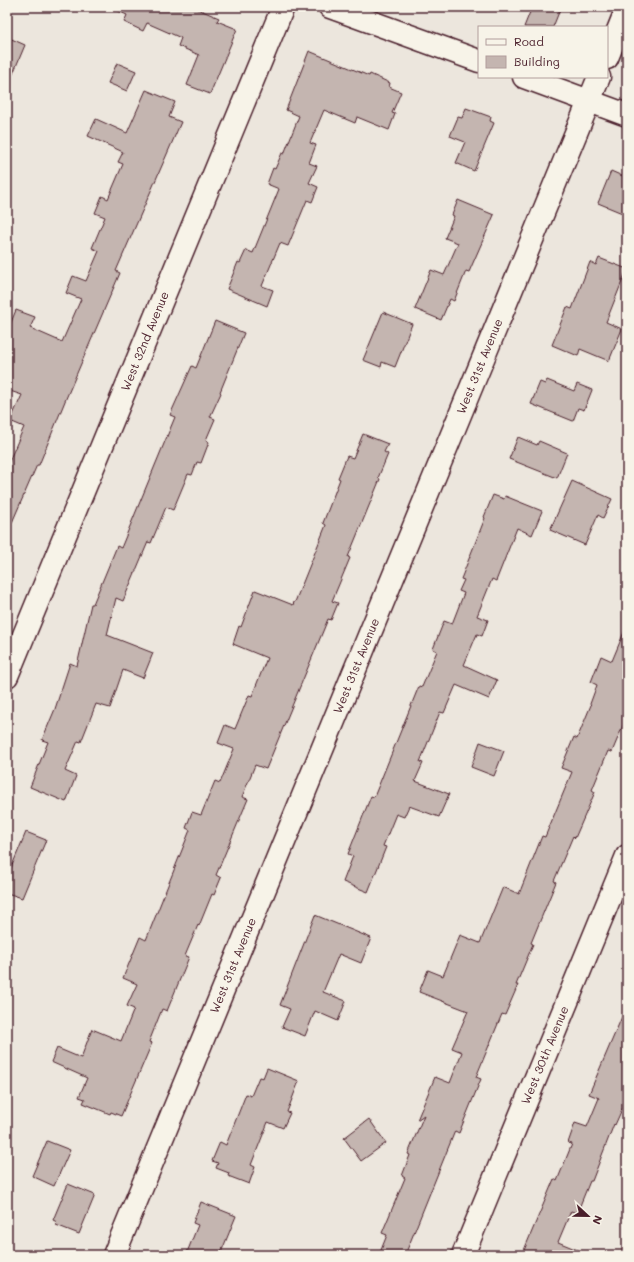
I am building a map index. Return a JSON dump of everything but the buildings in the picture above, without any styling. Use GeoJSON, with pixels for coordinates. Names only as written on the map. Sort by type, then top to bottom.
{"type":"FeatureCollection","features":[{"type":"Feature","properties":{"kind":"street","name":"West 32nd Avenue"},"geometry":{"type":"LineString","coordinates":[[7,676],[283,7]]}},
{"type":"Feature","properties":{"kind":"street"},"geometry":{"type":"LineString","coordinates":[[330,7],[478,61]]}},
{"type":"Feature","properties":{"kind":"street"},"geometry":{"type":"LineString","coordinates":[[608,56],[627,8]]}},
{"type":"Feature","properties":{"kind":"street"},"geometry":{"type":"LineString","coordinates":[[527,78],[627,115]]}},
{"type":"Feature","properties":{"kind":"street","name":"West 31st Avenue"},"geometry":{"type":"LineString","coordinates":[[114,1255],[599,78]]}},
{"type":"Feature","properties":{"kind":"street","name":"West 30th Avenue"},"geometry":{"type":"LineString","coordinates":[[463,1255],[627,856]]}}]}
